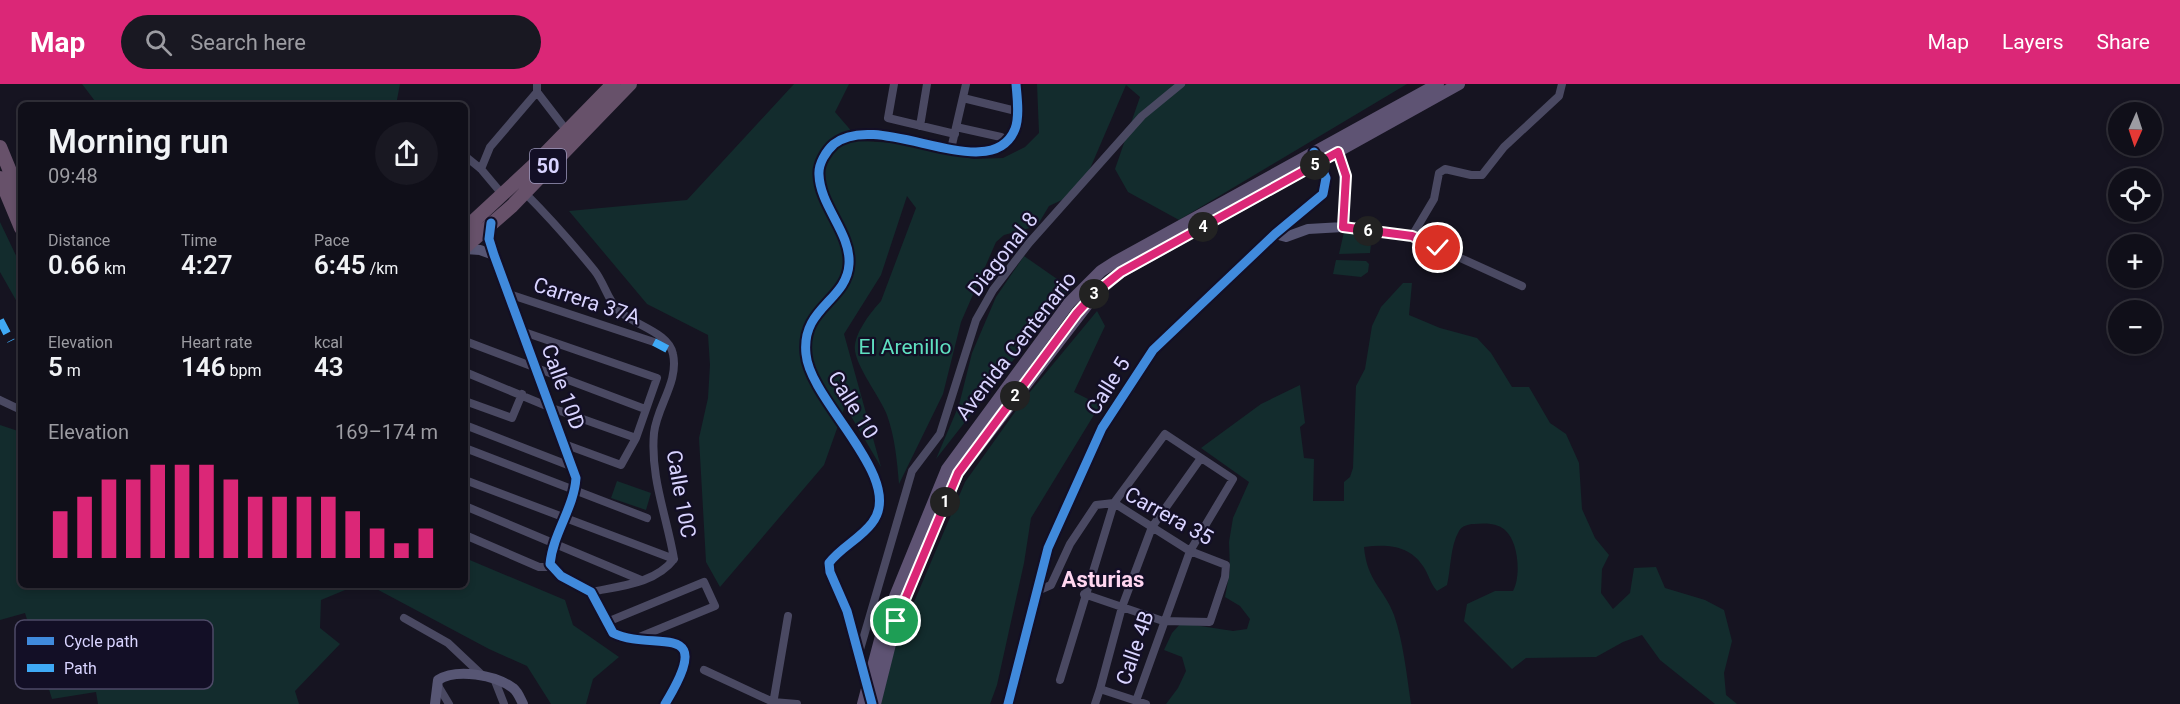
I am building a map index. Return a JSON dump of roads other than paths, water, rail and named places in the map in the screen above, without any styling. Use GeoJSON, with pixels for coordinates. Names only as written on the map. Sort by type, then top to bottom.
{"type":"FeatureCollection","features":[{"type":"Feature","properties":{"kind":"highway","name":"50"},"geometry":{"type":"LineString","coordinates":[[468,226],[613,84]]}},
{"type":"Feature","properties":{"kind":"highway","name":"50"},"geometry":{"type":"LineString","coordinates":[[468,245],[524,192],[630,84]]}},
{"type":"Feature","properties":{"kind":"highway"},"geometry":{"type":"LineString","coordinates":[[0,147],[18,190]]}},
{"type":"Feature","properties":{"kind":"highway"},"geometry":{"type":"LineString","coordinates":[[10,170],[18,212]]}},
{"type":"Feature","properties":{"kind":"main road","name":"Avenida Centenario"},"geometry":{"type":"LineString","coordinates":[[1396,113],[1438,84]]}},
{"type":"Feature","properties":{"kind":"main road","name":"Avenida Centenario"},"geometry":{"type":"LineString","coordinates":[[874,704],[891,640],[908,589],[958,473],[1077,313],[1096,292],[1121,272],[1335,146],[1396,113],[1459,84]]}},
{"type":"Feature","properties":{"kind":"main road","name":"Avenida Centenario"},"geometry":{"type":"LineString","coordinates":[[863,704],[899,581],[942,478],[1073,298],[1115,262],[1317,157]]}},
{"type":"Feature","properties":{"kind":"street"},"geometry":{"type":"LineString","coordinates":[[894,84],[888,117],[920,126],[1001,138]]}},
{"type":"Feature","properties":{"kind":"street"},"geometry":{"type":"LineString","coordinates":[[920,126],[927,84]]}},
{"type":"Feature","properties":{"kind":"street"},"geometry":{"type":"LineString","coordinates":[[951,149],[966,84]]}},
{"type":"Feature","properties":{"kind":"street","name":"Calle 10"},"geometry":{"type":"LineString","coordinates":[[874,704],[847,611],[833,581],[829,563],[837,552],[873,523],[879,507],[879,491],[868,464],[816,385],[806,356],[806,339],[811,322],[824,304],[842,288],[850,262],[848,249],[823,195],[819,174],[824,156],[830,147],[849,136],[888,136],[951,149],[990,152],[1008,141],[1016,127],[1016,84]]}},
{"type":"Feature","properties":{"kind":"street","name":"Diagonal 8"},"geometry":{"type":"LineString","coordinates":[[858,654],[912,471],[940,434],[976,320],[993,290],[1029,243],[1142,116],[1181,84]]}},
{"type":"Feature","properties":{"kind":"street"},"geometry":{"type":"LineString","coordinates":[[1412,236],[1434,199],[1439,173],[1445,169],[1482,175],[1504,147],[1559,96],[1562,84]]}},
{"type":"Feature","properties":{"kind":"street"},"geometry":{"type":"LineString","coordinates":[[481,169],[490,147],[537,88],[567,131]]}},
{"type":"Feature","properties":{"kind":"street"},"geometry":{"type":"LineString","coordinates":[[963,98],[1016,111]]}},
{"type":"Feature","properties":{"kind":"street"},"geometry":{"type":"LineString","coordinates":[[1335,146],[1346,176],[1343,227]]}},
{"type":"Feature","properties":{"kind":"street","name":"Calle 5"},"geometry":{"type":"LineString","coordinates":[[1008,704],[1035,592],[1054,532],[1102,428],[1153,350],[1275,234],[1323,194],[1326,178],[1317,157]]}},
{"type":"Feature","properties":{"kind":"street"},"geometry":{"type":"LineString","coordinates":[[468,158],[481,169],[502,194]]}},
{"type":"Feature","properties":{"kind":"street","name":"Calle 10C"},"geometry":{"type":"LineString","coordinates":[[524,192],[597,273],[617,309],[637,325],[660,336],[673,352],[674,364],[670,389],[658,412],[654,433],[657,483],[674,559],[667,568],[642,580],[591,592]]}},
{"type":"Feature","properties":{"kind":"street","name":"Calle 10D"},"geometry":{"type":"LineString","coordinates":[[491,223],[489,239],[494,255],[524,332],[534,368],[573,467],[575,491],[554,543],[551,565]]}},
{"type":"Feature","properties":{"kind":"street"},"geometry":{"type":"LineString","coordinates":[[1275,234],[1286,237],[1308,229],[1343,227],[1412,236],[1522,286]]}},
{"type":"Feature","properties":{"kind":"street"},"geometry":{"type":"LineString","coordinates":[[468,248],[494,255]]}},
{"type":"Feature","properties":{"kind":"street","name":"Carrera 37A"},"geometry":{"type":"LineString","coordinates":[[509,294],[654,342]]}},
{"type":"Feature","properties":{"kind":"street"},"geometry":{"type":"LineString","coordinates":[[524,332],[657,378],[636,438],[621,465],[564,444]]}},
{"type":"Feature","properties":{"kind":"street"},"geometry":{"type":"LineString","coordinates":[[468,342],[645,409]]}},
{"type":"Feature","properties":{"kind":"street"},"geometry":{"type":"LineString","coordinates":[[468,373],[549,407],[636,438]]}},
{"type":"Feature","properties":{"kind":"street"},"geometry":{"type":"LineString","coordinates":[[468,402],[513,418],[522,394]]}},
{"type":"Feature","properties":{"kind":"street"},"geometry":{"type":"LineString","coordinates":[[0,400],[18,409]]}},
{"type":"Feature","properties":{"kind":"street"},"geometry":{"type":"LineString","coordinates":[[468,426],[573,467]]}},
{"type":"Feature","properties":{"kind":"street"},"geometry":{"type":"LineString","coordinates":[[1060,680],[1084,594],[1114,503],[1165,434],[1201,458],[1152,526],[1122,607],[1095,704]]}},
{"type":"Feature","properties":{"kind":"street"},"geometry":{"type":"LineString","coordinates":[[468,449],[647,518]]}},
{"type":"Feature","properties":{"kind":"street","name":"Calle 4B"},"geometry":{"type":"LineString","coordinates":[[1136,701],[1162,621],[1190,551],[1233,479],[1201,458]]}},
{"type":"Feature","properties":{"kind":"street"},"geometry":{"type":"LineString","coordinates":[[468,481],[674,559]]}},
{"type":"Feature","properties":{"kind":"street","name":"Carrera 35"},"geometry":{"type":"LineString","coordinates":[[1035,592],[1052,585],[1070,544],[1096,505],[1114,503],[1190,551],[1226,565],[1225,577],[1210,622],[1162,621]]}},
{"type":"Feature","properties":{"kind":"street"},"geometry":{"type":"LineString","coordinates":[[468,507],[642,580]]}},
{"type":"Feature","properties":{"kind":"street"},"geometry":{"type":"LineString","coordinates":[[468,536],[538,567],[551,565],[561,576],[591,592],[613,633],[676,644],[685,656],[679,681],[665,704]]}},
{"type":"Feature","properties":{"kind":"street"},"geometry":{"type":"LineString","coordinates":[[607,622],[704,582],[715,606],[637,638]]}},
{"type":"Feature","properties":{"kind":"street"},"geometry":{"type":"LineString","coordinates":[[1084,594],[1162,621]]}},
{"type":"Feature","properties":{"kind":"street"},"geometry":{"type":"LineString","coordinates":[[773,703],[788,616]]}},
{"type":"Feature","properties":{"kind":"street"},"geometry":{"type":"LineString","coordinates":[[404,618],[448,643],[490,679],[504,704]]}},
{"type":"Feature","properties":{"kind":"street"},"geometry":{"type":"LineString","coordinates":[[704,670],[773,703],[797,704]]}},
{"type":"Feature","properties":{"kind":"street"},"geometry":{"type":"LineString","coordinates":[[437,683],[451,674],[490,679],[515,689],[523,704]]}},
{"type":"Feature","properties":{"kind":"street"},"geometry":{"type":"LineString","coordinates":[[435,704],[437,683]]}},
{"type":"Feature","properties":{"kind":"street"},"geometry":{"type":"LineString","coordinates":[[437,683],[449,704]]}},
{"type":"Feature","properties":{"kind":"street"},"geometry":{"type":"LineString","coordinates":[[1100,688],[1146,704]]}},
{"type":"Feature","properties":{"kind":"district","name":"Asturias"},"geometry":{"type":"Point","coordinates":[1103,579]}},
{"type":"Feature","properties":{"kind":"park label","name":"El Arenillo"},"geometry":{"type":"Point","coordinates":[905,347]}}]}
